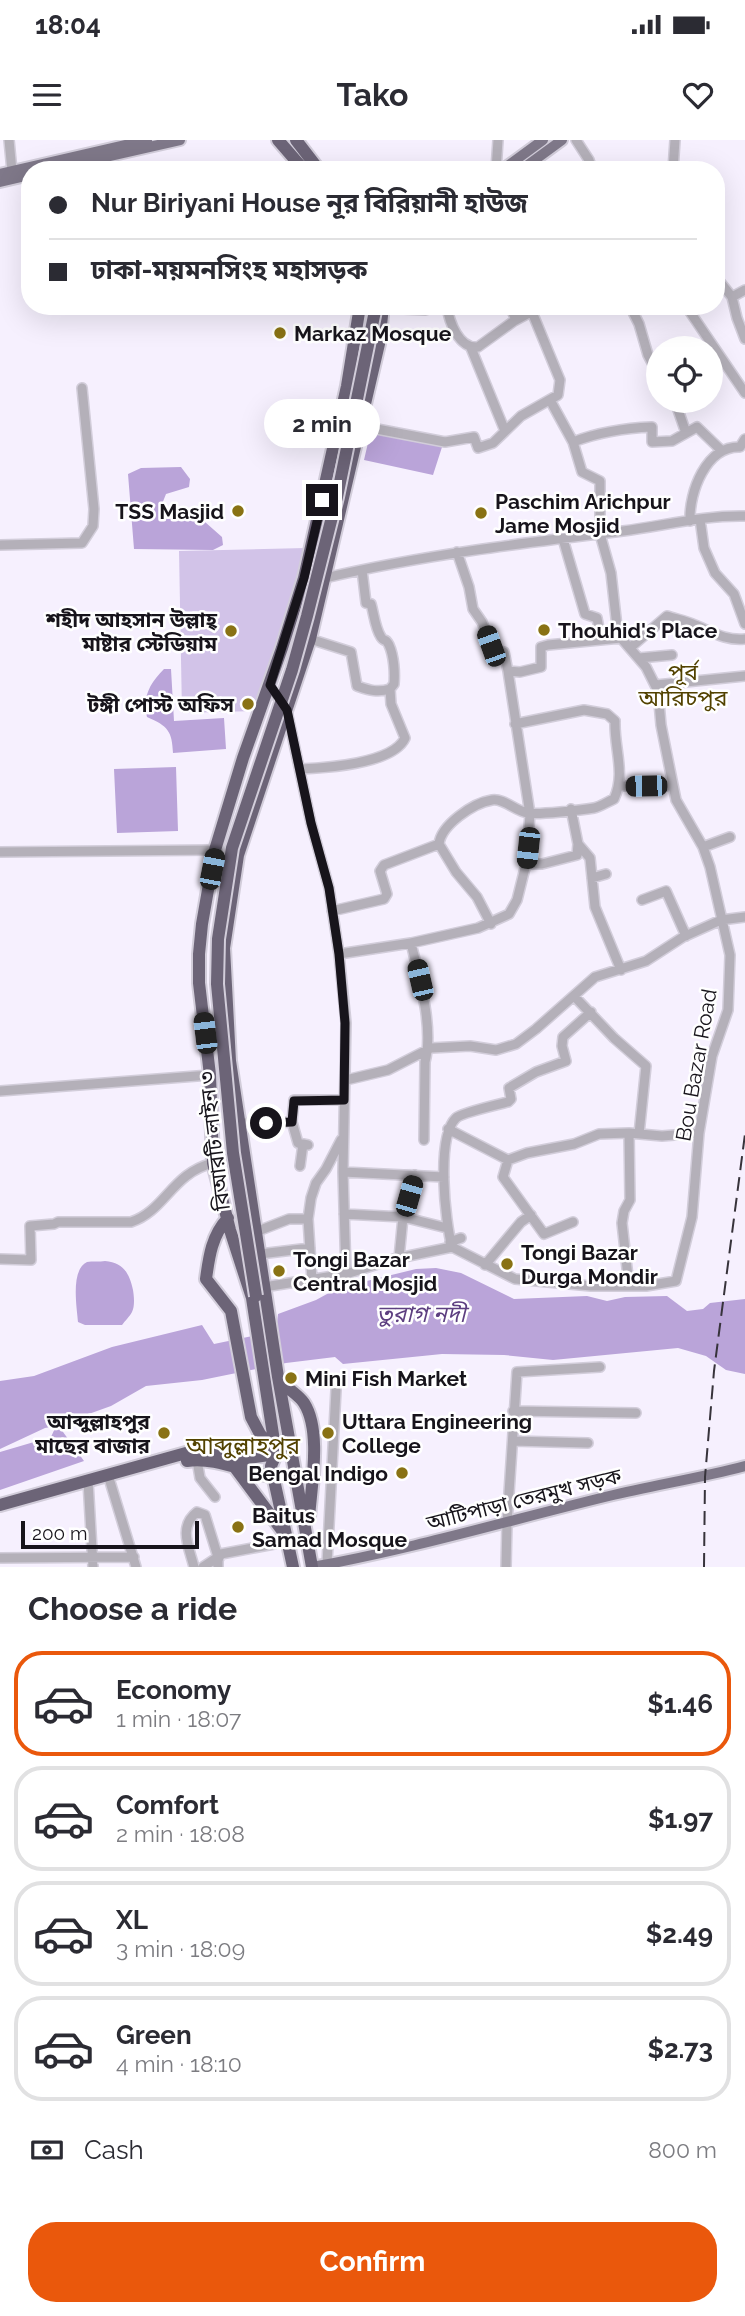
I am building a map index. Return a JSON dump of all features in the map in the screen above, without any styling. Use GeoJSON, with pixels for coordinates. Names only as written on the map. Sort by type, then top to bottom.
{"type":"FeatureCollection","features":[{"type":"Feature","properties":{"kind":"highway"},"geometry":{"type":"LineString","coordinates":[[278,140],[296,161]]}},
{"type":"Feature","properties":{"kind":"highway"},"geometry":{"type":"LineString","coordinates":[[296,140],[312,161]]}},
{"type":"Feature","properties":{"kind":"highway"},"geometry":{"type":"LineString","coordinates":[[305,140],[321,161]]}},
{"type":"Feature","properties":{"kind":"highway"},"geometry":{"type":"LineString","coordinates":[[312,1567],[296,1474],[272,1376],[213,1163],[210,1075],[199,983],[202,924],[215,850],[304,578],[347,386],[359,315]]}},
{"type":"Feature","properties":{"kind":"highway","name":"বিআরটি লাইন ৩"},"geometry":{"type":"LineString","coordinates":[[304,1567],[244,1231],[235,1166],[217,984],[218,939],[232,848],[283,708],[379,315]]}},
{"type":"Feature","properties":{"kind":"highway"},"geometry":{"type":"LineString","coordinates":[[293,1567],[273,1465],[272,1376],[265,1292],[258,1231],[230,1061],[223,964],[225,932],[238,855],[283,708],[302,666],[310,639],[379,344],[381,315]]}},
{"type":"Feature","properties":{"kind":"highway"},"geometry":{"type":"LineString","coordinates":[[228,1218],[219,1227],[209,1252],[206,1279],[231,1311],[251,1417],[273,1465]]}},
{"type":"Feature","properties":{"kind":"highway"},"geometry":{"type":"LineString","coordinates":[[272,1376],[304,1402],[313,1436],[315,1458],[307,1541]]}},
{"type":"Feature","properties":{"kind":"highway"},"geometry":{"type":"LineString","coordinates":[[0,1505],[186,1453],[206,1451],[233,1463],[285,1537]]}},
{"type":"Feature","properties":{"kind":"highway"},"geometry":{"type":"LineString","coordinates":[[233,1463],[249,1458],[273,1465]]}},
{"type":"Feature","properties":{"kind":"highway"},"geometry":{"type":"LineString","coordinates":[[108,1475],[197,1460],[273,1465]]}},
{"type":"Feature","properties":{"kind":"main road"},"geometry":{"type":"LineString","coordinates":[[56,161],[147,140]]}},
{"type":"Feature","properties":{"kind":"main road"},"geometry":{"type":"LineString","coordinates":[[90,161],[180,140]]}},
{"type":"Feature","properties":{"kind":"main road"},"geometry":{"type":"LineString","coordinates":[[514,161],[543,140]]}},
{"type":"Feature","properties":{"kind":"main road"},"geometry":{"type":"LineString","coordinates":[[533,161],[562,140]]}},
{"type":"Feature","properties":{"kind":"main road"},"geometry":{"type":"LineString","coordinates":[[0,174],[21,169]]}},
{"type":"Feature","properties":{"kind":"main road"},"geometry":{"type":"LineString","coordinates":[[0,182],[21,177]]}},
{"type":"Feature","properties":{"kind":"main road","name":"আটিপাড়া তেরমুখ সড়ক"},"geometry":{"type":"LineString","coordinates":[[312,1567],[363,1558],[610,1496],[745,1466]]}},
{"type":"Feature","properties":{"kind":"street"},"geometry":{"type":"LineString","coordinates":[[9,140],[12,171]]}},
{"type":"Feature","properties":{"kind":"street"},"geometry":{"type":"LineString","coordinates":[[489,140],[498,145]]}},
{"type":"Feature","properties":{"kind":"street"},"geometry":{"type":"LineString","coordinates":[[576,140],[589,161]]}},
{"type":"Feature","properties":{"kind":"street"},"geometry":{"type":"LineString","coordinates":[[674,161],[675,140]]}},
{"type":"Feature","properties":{"kind":"street"},"geometry":{"type":"LineString","coordinates":[[725,288],[732,297],[745,339]]}},
{"type":"Feature","properties":{"kind":"street"},"geometry":{"type":"LineString","coordinates":[[732,297],[745,290]]}},
{"type":"Feature","properties":{"kind":"street"},"geometry":{"type":"LineString","coordinates":[[451,315],[461,341],[471,348],[505,431]]}},
{"type":"Feature","properties":{"kind":"street"},"geometry":{"type":"LineString","coordinates":[[514,315],[516,320]]}},
{"type":"Feature","properties":{"kind":"street"},"geometry":{"type":"LineString","coordinates":[[471,348],[478,347],[526,315]]}},
{"type":"Feature","properties":{"kind":"street"},"geometry":{"type":"LineString","coordinates":[[361,426],[445,442],[474,437],[478,448],[493,443],[521,416],[558,395],[559,380],[533,315]]}},
{"type":"Feature","properties":{"kind":"street"},"geometry":{"type":"LineString","coordinates":[[634,315],[646,348]]}},
{"type":"Feature","properties":{"kind":"street"},"geometry":{"type":"LineString","coordinates":[[692,315],[745,393]]}},
{"type":"Feature","properties":{"kind":"street"},"geometry":{"type":"LineString","coordinates":[[0,545],[82,543],[93,526],[94,509],[82,388]]}},
{"type":"Feature","properties":{"kind":"street"},"geometry":{"type":"LineString","coordinates":[[550,400],[573,442],[582,472],[600,481],[600,534],[611,573],[617,627],[621,639],[631,647],[656,685],[745,676]]}},
{"type":"Feature","properties":{"kind":"street"},"geometry":{"type":"LineString","coordinates":[[680,413],[687,433]]}},
{"type":"Feature","properties":{"kind":"street"},"geometry":{"type":"LineString","coordinates":[[573,442],[597,433],[652,427],[652,442],[672,441],[697,427],[722,451]]}},
{"type":"Feature","properties":{"kind":"street"},"geometry":{"type":"LineString","coordinates":[[690,521],[692,496],[703,471],[722,451],[729,446],[740,447],[745,439]]}},
{"type":"Feature","properties":{"kind":"street"},"geometry":{"type":"LineString","coordinates":[[325,578],[457,552],[722,515],[745,516]]}},
{"type":"Feature","properties":{"kind":"street"},"geometry":{"type":"LineString","coordinates":[[700,519],[704,548],[715,573],[734,594],[745,624]]}},
{"type":"Feature","properties":{"kind":"street"},"geometry":{"type":"LineString","coordinates":[[563,539],[585,614],[597,618],[601,639]]}},
{"type":"Feature","properties":{"kind":"street"},"geometry":{"type":"LineString","coordinates":[[339,954],[411,943],[491,924],[509,914],[517,900],[526,864],[530,814],[508,671],[504,652],[492,649],[482,622],[473,609],[457,552]]}},
{"type":"Feature","properties":{"kind":"street"},"geometry":{"type":"LineString","coordinates":[[299,769],[357,764],[399,747],[405,738],[391,704],[390,689],[395,677],[388,644],[381,638],[371,604],[366,603],[362,570]]}},
{"type":"Feature","properties":{"kind":"street"},"geometry":{"type":"LineString","coordinates":[[631,647],[667,616],[693,624],[709,634],[736,640],[745,639]]}},
{"type":"Feature","properties":{"kind":"street"},"geometry":{"type":"LineString","coordinates":[[310,639],[351,652],[357,686],[372,691],[390,689]]}},
{"type":"Feature","properties":{"kind":"street"},"geometry":{"type":"LineString","coordinates":[[508,671],[519,672],[541,667],[541,647],[565,642],[621,639]]}},
{"type":"Feature","properties":{"kind":"street"},"geometry":{"type":"LineString","coordinates":[[639,658],[672,655]]}},
{"type":"Feature","properties":{"kind":"street"},"geometry":{"type":"LineString","coordinates":[[270,685],[283,708],[299,769],[329,888],[339,954],[345,1023],[346,1080],[342,1137],[346,1274]]}},
{"type":"Feature","properties":{"kind":"street","name":"Bou Bazar Road"},"geometry":{"type":"LineString","coordinates":[[629,1286],[676,1281],[692,1217],[699,1133],[712,1056],[728,1010],[730,955],[717,888],[703,847],[676,800],[656,685]]}},
{"type":"Feature","properties":{"kind":"street"},"geometry":{"type":"LineString","coordinates":[[491,924],[477,898],[439,845],[439,840],[448,827],[477,806],[489,801],[497,800],[530,814],[596,808],[614,799],[620,786],[620,764],[614,739],[615,721],[607,714],[584,710],[515,724]]}},
{"type":"Feature","properties":{"kind":"street"},"geometry":{"type":"LineString","coordinates":[[620,786],[673,786]]}},
{"type":"Feature","properties":{"kind":"street"},"geometry":{"type":"LineString","coordinates":[[526,864],[542,864],[577,855],[579,844],[571,809]]}},
{"type":"Feature","properties":{"kind":"street"},"geometry":{"type":"LineString","coordinates":[[703,847],[730,837]]}},
{"type":"Feature","properties":{"kind":"street"},"geometry":{"type":"LineString","coordinates":[[579,844],[590,858],[595,906],[621,970]]}},
{"type":"Feature","properties":{"kind":"street"},"geometry":{"type":"LineString","coordinates":[[332,911],[384,899],[387,894],[380,871],[384,865],[439,845]]}},
{"type":"Feature","properties":{"kind":"street"},"geometry":{"type":"LineString","coordinates":[[0,852],[215,850]]}},
{"type":"Feature","properties":{"kind":"street"},"geometry":{"type":"LineString","coordinates":[[592,878],[606,874]]}},
{"type":"Feature","properties":{"kind":"street"},"geometry":{"type":"LineString","coordinates":[[642,900],[666,891],[686,936]]}},
{"type":"Feature","properties":{"kind":"street"},"geometry":{"type":"LineString","coordinates":[[346,1080],[388,1070],[428,1049],[440,1046],[470,1046],[496,1050],[516,1044],[596,978],[646,961],[686,936],[722,920],[745,917]]}},
{"type":"Feature","properties":{"kind":"street"},"geometry":{"type":"LineString","coordinates":[[411,943],[420,980],[428,1049],[425,1062],[424,1140]]}},
{"type":"Feature","properties":{"kind":"street"},"geometry":{"type":"LineString","coordinates":[[575,996],[591,1012],[614,1038],[646,1066],[634,1133],[630,1200],[622,1223],[629,1286],[591,1286],[515,1279],[485,1265],[451,1244],[447,1228],[444,1177],[448,1129],[457,1116],[508,1102],[511,1099],[509,1088],[536,1072],[566,1061],[562,1046],[563,1037],[591,1012]]}},
{"type":"Feature","properties":{"kind":"street"},"geometry":{"type":"LineString","coordinates":[[0,1091],[210,1075]]}},
{"type":"Feature","properties":{"kind":"street"},"geometry":{"type":"LineString","coordinates":[[299,1166],[305,1144],[298,1143],[292,1122],[294,1101],[344,1100]]}},
{"type":"Feature","properties":{"kind":"street"},"geometry":{"type":"LineString","coordinates":[[241,1124],[292,1122]]}},
{"type":"Feature","properties":{"kind":"street"},"geometry":{"type":"LineString","coordinates":[[448,1129],[508,1160],[574,1143],[599,1133],[662,1136],[699,1133]]}},
{"type":"Feature","properties":{"kind":"street"},"geometry":{"type":"LineString","coordinates":[[312,1280],[308,1219],[316,1183],[326,1170],[342,1137]]}},
{"type":"Feature","properties":{"kind":"street"},"geometry":{"type":"LineString","coordinates":[[508,1160],[503,1177],[544,1234],[573,1222]]}},
{"type":"Feature","properties":{"kind":"street"},"geometry":{"type":"LineString","coordinates":[[0,1259],[31,1260],[30,1226],[58,1222],[131,1222],[141,1219],[187,1174],[213,1163]]}},
{"type":"Feature","properties":{"kind":"street"},"geometry":{"type":"LineString","coordinates":[[343,1172],[444,1177]]}},
{"type":"Feature","properties":{"kind":"street"},"geometry":{"type":"LineString","coordinates":[[399,1258],[403,1217],[415,1175]]}},
{"type":"Feature","properties":{"kind":"street"},"geometry":{"type":"LineString","coordinates":[[344,1214],[403,1217],[447,1228]]}},
{"type":"Feature","properties":{"kind":"street"},"geometry":{"type":"LineString","coordinates":[[485,1265],[521,1222],[531,1215]]}},
{"type":"Feature","properties":{"kind":"street"},"geometry":{"type":"LineString","coordinates":[[258,1231],[289,1219],[308,1219]]}},
{"type":"Feature","properties":{"kind":"street"},"geometry":{"type":"LineString","coordinates":[[265,1292],[346,1274],[451,1244],[461,1238]]}},
{"type":"Feature","properties":{"kind":"street"},"geometry":{"type":"LineString","coordinates":[[260,1254],[310,1248]]}},
{"type":"Feature","properties":{"kind":"street"},"geometry":{"type":"LineString","coordinates":[[506,1567],[517,1372],[600,1367]]}},
{"type":"Feature","properties":{"kind":"street"},"geometry":{"type":"LineString","coordinates":[[327,1564],[336,1390]]}},
{"type":"Feature","properties":{"kind":"street"},"geometry":{"type":"LineString","coordinates":[[513,1410],[636,1413]]}},
{"type":"Feature","properties":{"kind":"street"},"geometry":{"type":"LineString","coordinates":[[513,1441],[588,1443]]}},
{"type":"Feature","properties":{"kind":"street"},"geometry":{"type":"LineString","coordinates":[[197,1460],[200,1478],[215,1497]]}},
{"type":"Feature","properties":{"kind":"street"},"geometry":{"type":"LineString","coordinates":[[0,1558],[135,1562],[108,1475]]}},
{"type":"Feature","properties":{"kind":"street"},"geometry":{"type":"LineString","coordinates":[[88,1481],[93,1562]]}},
{"type":"Feature","properties":{"kind":"street"},"geometry":{"type":"LineString","coordinates":[[194,1567],[184,1530],[189,1518],[197,1512],[205,1515],[218,1562]]}},
{"type":"Feature","properties":{"kind":"street"},"geometry":{"type":"LineString","coordinates":[[203,1567],[218,1562],[227,1552],[274,1544],[285,1537]]}},
{"type":"Feature","properties":{"kind":"shaded area","name":"শহীদ আহসান উল্লাহ্‌ মাষ্টার স্টেডিয়াম"},"geometry":{"type":"Polygon","coordinates":[[[305,548],[257,711],[182,713],[179,551],[305,548]]]}},
{"type":"Feature","properties":{"kind":"water"},"geometry":{"type":"Polygon","coordinates":[[[371,430],[443,444],[433,475],[364,460],[371,430]]]}},
{"type":"Feature","properties":{"kind":"water"},"geometry":{"type":"Polygon","coordinates":[[[181,467],[190,479],[189,487],[166,494],[162,504],[169,513],[205,522],[222,537],[223,545],[213,550],[134,549],[128,474],[141,468],[181,467]]]}},
{"type":"Feature","properties":{"kind":"water"},"geometry":{"type":"Polygon","coordinates":[[[164,669],[171,669],[174,721],[224,718],[226,749],[173,753],[168,730],[147,717],[146,710],[148,691],[164,669]]]}},
{"type":"Feature","properties":{"kind":"water"},"geometry":{"type":"Polygon","coordinates":[[[176,767],[178,831],[117,833],[114,769],[176,767]]]}},
{"type":"Feature","properties":{"kind":"water"},"geometry":{"type":"Polygon","coordinates":[[[105,1261],[121,1266],[127,1273],[133,1290],[133,1310],[122,1325],[85,1325],[78,1322],[78,1273],[87,1262],[105,1261]]]}},
{"type":"Feature","properties":{"kind":"water","name":"তুরাগ নদী"},"geometry":{"type":"Polygon","coordinates":[[[436,1268],[461,1273],[514,1299],[587,1296],[607,1301],[625,1297],[667,1296],[687,1311],[703,1309],[710,1303],[745,1299],[745,1374],[726,1370],[706,1356],[678,1348],[553,1360],[504,1355],[442,1354],[343,1364],[335,1357],[286,1363],[202,1380],[146,1386],[111,1406],[58,1425],[84,1461],[0,1490],[0,1452],[51,1437],[56,1426],[45,1428],[0,1449],[0,1381],[34,1376],[112,1347],[202,1325],[214,1344],[276,1331],[278,1314],[316,1300],[338,1288],[416,1269],[436,1268]]]}},
{"type":"Feature","properties":{"kind":"railway"},"geometry":{"type":"LineString","coordinates":[[704,1567],[705,1477],[714,1371],[745,1134]]}},
{"type":"Feature","properties":{"kind":"place","name":"Markaz Mosque"},"geometry":{"type":"Point","coordinates":[280,333]}},
{"type":"Feature","properties":{"kind":"place","name":"TSS Masjid"},"geometry":{"type":"Point","coordinates":[238,511]}},
{"type":"Feature","properties":{"kind":"place","name":"Paschim Arichpur Jame Mosjid"},"geometry":{"type":"Point","coordinates":[481,513]}},
{"type":"Feature","properties":{"kind":"place","name":"Thouhid's Place"},"geometry":{"type":"Point","coordinates":[544,630]}},
{"type":"Feature","properties":{"kind":"place","name":"শহীদ আহসান উল্লাহ্‌ মাষ্টার স্টেডিয়াম"},"geometry":{"type":"Point","coordinates":[231,631]}},
{"type":"Feature","properties":{"kind":"place","name":"টঙ্গী পোস্ট অফিস"},"geometry":{"type":"Point","coordinates":[248,704]}},
{"type":"Feature","properties":{"kind":"place","name":"Tongi Bazar Durga Mondir"},"geometry":{"type":"Point","coordinates":[507,1264]}},
{"type":"Feature","properties":{"kind":"place","name":"Tongi Bazar Central Mosjid"},"geometry":{"type":"Point","coordinates":[279,1271]}},
{"type":"Feature","properties":{"kind":"place","name":"Mini Fish Market"},"geometry":{"type":"Point","coordinates":[291,1378]}},
{"type":"Feature","properties":{"kind":"place","name":"আব্দুল্লাহপুর মাছের বাজার"},"geometry":{"type":"Point","coordinates":[164,1433]}},
{"type":"Feature","properties":{"kind":"place","name":"Uttara Engineering College"},"geometry":{"type":"Point","coordinates":[328,1433]}},
{"type":"Feature","properties":{"kind":"place","name":"Bengal Indigo"},"geometry":{"type":"Point","coordinates":[402,1473]}},
{"type":"Feature","properties":{"kind":"place","name":"Baitus Samad Mosque"},"geometry":{"type":"Point","coordinates":[238,1527]}},
{"type":"Feature","properties":{"kind":"district","name":"পূর্ব আরিচপুর"},"geometry":{"type":"Point","coordinates":[683,684]}},
{"type":"Feature","properties":{"kind":"district","name":"আব্দুল্লাহপুর"},"geometry":{"type":"Point","coordinates":[243,1445]}},
{"type":"Feature","properties":{"kind":"route"},"geometry":{"type":"LineString","coordinates":[[266,1123],[292,1122],[293,1101],[344,1100],[346,1080],[345,1023],[339,954],[329,888],[301,781],[287,710],[270,685],[304,578],[322,500]]}}]}
